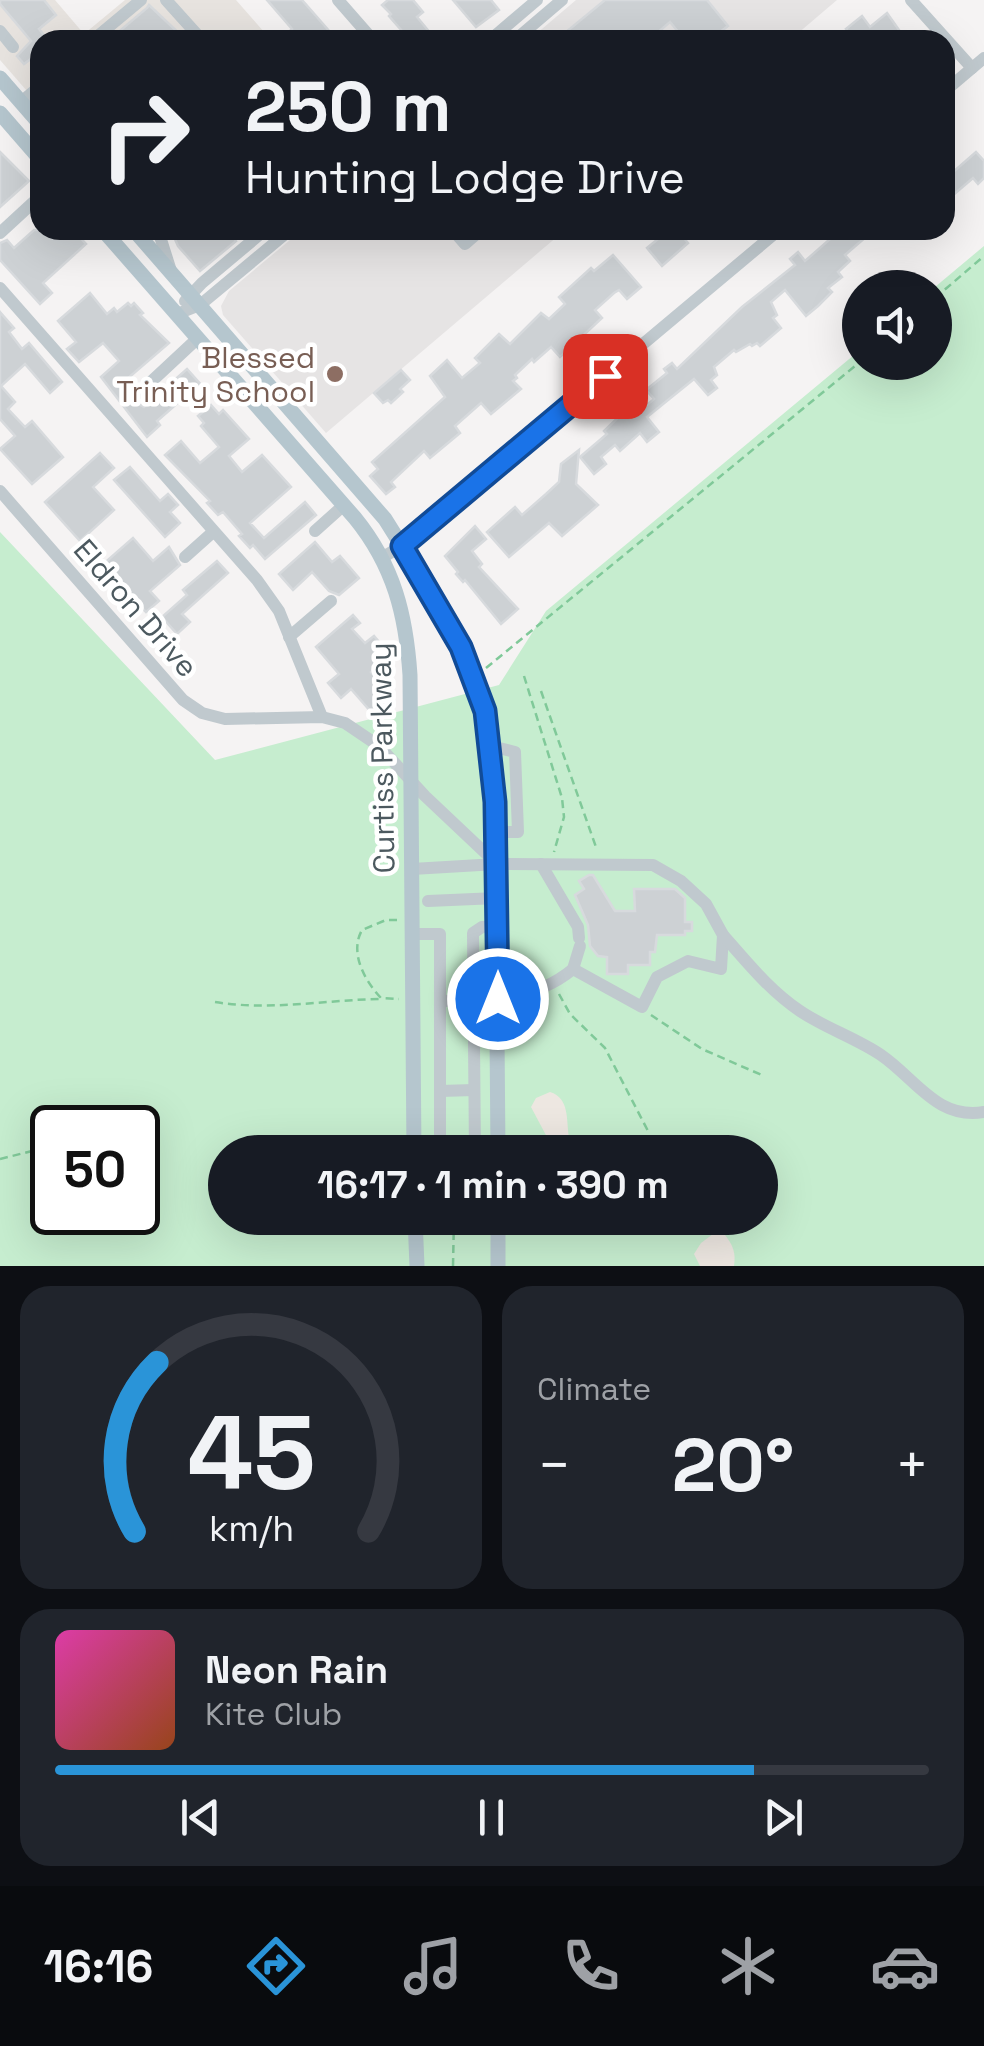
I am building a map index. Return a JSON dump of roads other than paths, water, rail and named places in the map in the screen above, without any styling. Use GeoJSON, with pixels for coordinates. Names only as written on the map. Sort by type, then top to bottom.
{"type":"FeatureCollection","features":[{"type":"Feature","properties":{"kind":"main road"},"geometry":{"type":"LineString","coordinates":[[0,78],[30,112]]}},
{"type":"Feature","properties":{"kind":"main road"},"geometry":{"type":"LineString","coordinates":[[0,113],[30,146]]}},
{"type":"Feature","properties":{"kind":"main road","name":"Curtiss Parkway"},"geometry":{"type":"LineString","coordinates":[[111,240],[344,505],[383,558],[402,607],[407,633],[412,782],[414,1135]]}},
{"type":"Feature","properties":{"kind":"main road"},"geometry":{"type":"LineString","coordinates":[[143,240],[365,492],[440,606],[474,678],[491,746],[496,832],[498,1135]]}},
{"type":"Feature","properties":{"kind":"main road"},"geometry":{"type":"LineString","coordinates":[[416,1235],[417,1266]]}},
{"type":"Feature","properties":{"kind":"main road"},"geometry":{"type":"LineString","coordinates":[[498,1235],[498,1266]]}},
{"type":"Feature","properties":{"kind":"street"},"geometry":{"type":"LineString","coordinates":[[105,30],[141,0]]}},
{"type":"Feature","properties":{"kind":"street"},"geometry":{"type":"LineString","coordinates":[[166,0],[193,30]]}},
{"type":"Feature","properties":{"kind":"street"},"geometry":{"type":"LineString","coordinates":[[338,0],[364,30]]}},
{"type":"Feature","properties":{"kind":"street"},"geometry":{"type":"LineString","coordinates":[[527,30],[562,0]]}},
{"type":"Feature","properties":{"kind":"street"},"geometry":{"type":"LineString","coordinates":[[911,0],[938,30]]}},
{"type":"Feature","properties":{"kind":"street"},"geometry":{"type":"LineString","coordinates":[[501,30],[533,1],[543,16]]}},
{"type":"Feature","properties":{"kind":"street"},"geometry":{"type":"LineString","coordinates":[[0,31],[14,47]]}},
{"type":"Feature","properties":{"kind":"street"},"geometry":{"type":"LineString","coordinates":[[955,49],[972,68]]}},
{"type":"Feature","properties":{"kind":"street"},"geometry":{"type":"LineString","coordinates":[[955,82],[984,58]]}},
{"type":"Feature","properties":{"kind":"street"},"geometry":{"type":"LineString","coordinates":[[21,102],[30,94]]}},
{"type":"Feature","properties":{"kind":"street"},"geometry":{"type":"LineString","coordinates":[[0,233],[30,205]]}},
{"type":"Feature","properties":{"kind":"street"},"geometry":{"type":"LineString","coordinates":[[161,240],[172,273]]}},
{"type":"Feature","properties":{"kind":"street"},"geometry":{"type":"LineString","coordinates":[[195,300],[250,240]]}},
{"type":"Feature","properties":{"kind":"street"},"geometry":{"type":"LineString","coordinates":[[177,314],[276,240]]}},
{"type":"Feature","properties":{"kind":"street"},"geometry":{"type":"LineString","coordinates":[[383,558],[767,240]]}},
{"type":"Feature","properties":{"kind":"street"},"geometry":{"type":"LineString","coordinates":[[0,288],[268,596],[279,612],[322,717]]}},
{"type":"Feature","properties":{"kind":"street"},"geometry":{"type":"LineString","coordinates":[[139,393],[198,338]]}},
{"type":"Feature","properties":{"kind":"street","name":"Eldron Drive"},"geometry":{"type":"LineString","coordinates":[[0,491],[184,700],[202,714],[225,719],[322,717],[345,723],[368,738],[497,864]]}},
{"type":"Feature","properties":{"kind":"street"},"geometry":{"type":"LineString","coordinates":[[315,531],[344,505]]}},
{"type":"Feature","properties":{"kind":"street"},"geometry":{"type":"LineString","coordinates":[[185,557],[213,532]]}},
{"type":"Feature","properties":{"kind":"street"},"geometry":{"type":"LineString","coordinates":[[290,638],[331,601]]}},
{"type":"Feature","properties":{"kind":"street"},"geometry":{"type":"LineString","coordinates":[[491,746],[515,752],[518,832],[496,832]]}},
{"type":"Feature","properties":{"kind":"street"},"geometry":{"type":"LineString","coordinates":[[412,869],[497,864],[654,865],[681,881],[706,904],[723,935],[770,988],[802,1012],[881,1055],[934,1103],[965,1115],[984,1112]]}},
{"type":"Feature","properties":{"kind":"street"},"geometry":{"type":"LineString","coordinates":[[440,1001],[526,994],[555,983],[572,969],[580,942],[578,927],[546,864]]}},
{"type":"Feature","properties":{"kind":"street"},"geometry":{"type":"LineString","coordinates":[[428,900],[497,898]]}},
{"type":"Feature","properties":{"kind":"street"},"geometry":{"type":"LineString","coordinates":[[475,1135],[473,933],[482,927],[497,926]]}},
{"type":"Feature","properties":{"kind":"street"},"geometry":{"type":"LineString","coordinates":[[413,934],[440,934],[440,1135]]}},
{"type":"Feature","properties":{"kind":"street"},"geometry":{"type":"LineString","coordinates":[[572,969],[642,1007],[657,977],[688,962],[721,969],[723,935]]}},
{"type":"Feature","properties":{"kind":"street"},"geometry":{"type":"LineString","coordinates":[[440,1091],[474,1090]]}},
{"type":"Feature","properties":{"kind":"place","name":"Blessed Trinity School"},"geometry":{"type":"Point","coordinates":[335,374]}}]}
